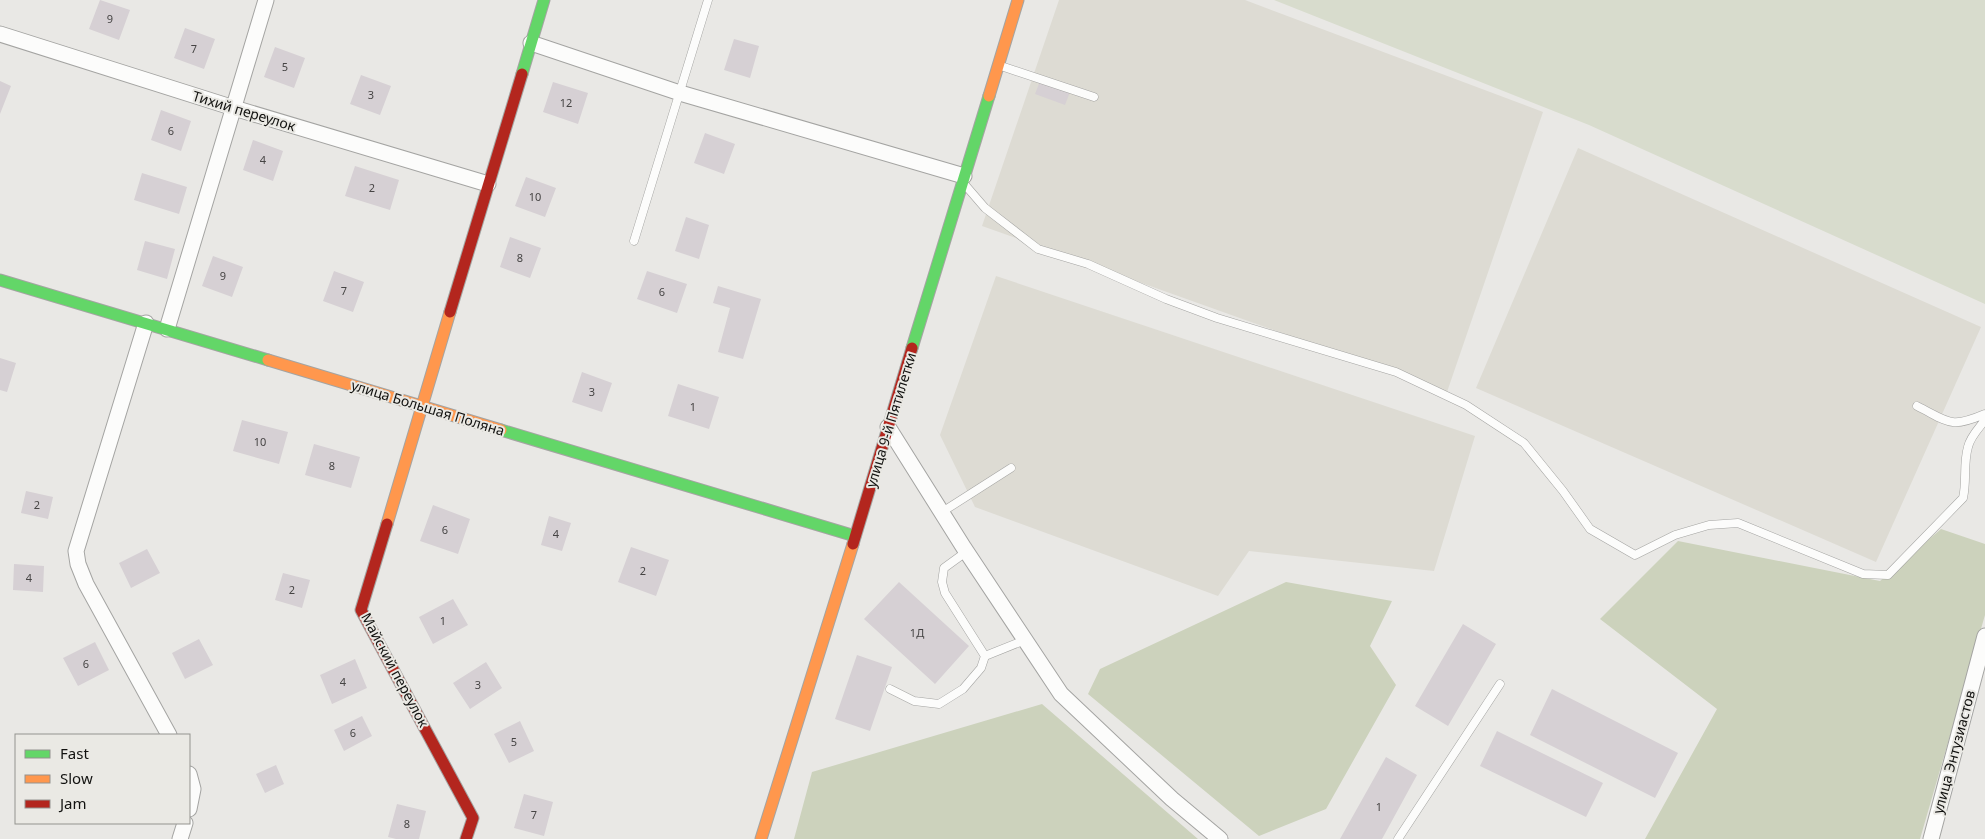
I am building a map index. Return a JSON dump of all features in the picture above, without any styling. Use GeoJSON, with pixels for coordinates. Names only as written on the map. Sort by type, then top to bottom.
{"type":"FeatureCollection","features":[{"type":"Feature","properties":{"kind":"street"},"geometry":{"type":"LineString","coordinates":[[167,329],[266,0]]}},
{"type":"Feature","properties":{"kind":"street","name":"Майский переулок"},"geometry":{"type":"LineString","coordinates":[[466,839],[473,818],[361,610],[544,0]]}},
{"type":"Feature","properties":{"kind":"street","name":"улица 9-й Пятилетки"},"geometry":{"type":"LineString","coordinates":[[761,839],[1018,0]]}},
{"type":"Feature","properties":{"kind":"street","name":"Тихий переулок"},"geometry":{"type":"LineString","coordinates":[[0,34],[234,108],[488,184]]}},
{"type":"Feature","properties":{"kind":"street"},"geometry":{"type":"LineString","coordinates":[[531,43],[680,93],[964,179]]}},
{"type":"Feature","properties":{"kind":"street","name":"улица Большая Поляна"},"geometry":{"type":"LineString","coordinates":[[0,280],[855,536]]}},
{"type":"Feature","properties":{"kind":"street"},"geometry":{"type":"LineString","coordinates":[[146,323],[76,551],[86,584],[168,734]]}},
{"type":"Feature","properties":{"kind":"street"},"geometry":{"type":"LineString","coordinates":[[888,427],[966,552],[1061,694],[1172,799],[1220,839]]}},
{"type":"Feature","properties":{"kind":"street","name":"улица Энтузиастов"},"geometry":{"type":"LineString","coordinates":[[1931,839],[1985,636]]}},
{"type":"Feature","properties":{"kind":"street"},"geometry":{"type":"LineString","coordinates":[[190,778],[193,789],[190,804]]}},
{"type":"Feature","properties":{"kind":"street"},"geometry":{"type":"LineString","coordinates":[[180,839],[185,824]]}},
{"type":"Feature","properties":{"kind":"lane"},"geometry":{"type":"LineString","coordinates":[[634,241],[708,0]]}},
{"type":"Feature","properties":{"kind":"lane"},"geometry":{"type":"LineString","coordinates":[[998,65],[1094,97]]}},
{"type":"Feature","properties":{"kind":"lane"},"geometry":{"type":"LineString","coordinates":[[964,179],[985,208],[1038,249],[1088,264],[1166,299],[1217,318],[1396,372],[1466,405],[1524,444],[1563,491],[1590,529],[1635,555],[1675,535],[1709,525],[1738,523],[1863,574],[1888,575],[1963,498],[1966,485],[1968,446],[1985,420]]}},
{"type":"Feature","properties":{"kind":"lane"},"geometry":{"type":"LineString","coordinates":[[1917,406],[1952,423],[1964,423],[1985,414]]}},
{"type":"Feature","properties":{"kind":"lane"},"geometry":{"type":"LineString","coordinates":[[942,512],[1011,468]]}},
{"type":"Feature","properties":{"kind":"lane"},"geometry":{"type":"LineString","coordinates":[[966,552],[944,568],[942,582],[945,593],[985,656]]}},
{"type":"Feature","properties":{"kind":"lane"},"geometry":{"type":"LineString","coordinates":[[890,689],[914,701],[939,704],[963,689],[981,668],[985,656],[1025,640]]}},
{"type":"Feature","properties":{"kind":"lane"},"geometry":{"type":"LineString","coordinates":[[1398,839],[1500,684]]}},
{"type":"Feature","properties":{"kind":"shaded area"},"geometry":{"type":"Polygon","coordinates":[[[1059,0],[1245,0],[1543,112],[1447,392],[982,226],[1059,0]]]}},
{"type":"Feature","properties":{"kind":"shaded area"},"geometry":{"type":"Polygon","coordinates":[[[1274,0],[1985,0],[1985,304],[1589,125],[1274,0]]]}},
{"type":"Feature","properties":{"kind":"shaded area"},"geometry":{"type":"Polygon","coordinates":[[[1578,148],[1981,327],[1876,562],[1476,388],[1578,148]]]}},
{"type":"Feature","properties":{"kind":"shaded area"},"geometry":{"type":"Polygon","coordinates":[[[996,276],[1475,436],[1434,571],[1249,551],[1218,596],[975,507],[940,435],[996,276]]]}},
{"type":"Feature","properties":{"kind":"green space"},"geometry":{"type":"Polygon","coordinates":[[[1941,529],[1985,544],[1985,615],[1920,839],[1645,839],[1717,709],[1600,619],[1678,541],[1880,581],[1941,529]]]}},
{"type":"Feature","properties":{"kind":"green space"},"geometry":{"type":"Polygon","coordinates":[[[1286,582],[1392,601],[1370,646],[1396,685],[1326,809],[1259,836],[1088,694],[1100,669],[1286,582]]]}},
{"type":"Feature","properties":{"kind":"green space"},"geometry":{"type":"Polygon","coordinates":[[[1042,704],[1198,839],[794,839],[812,772],[1042,704]]]}},
{"type":"Feature","properties":{"kind":"building"},"geometry":{"type":"Polygon","coordinates":[[[100,0],[130,10],[119,40],[89,29],[100,0]]]}},
{"type":"Feature","properties":{"kind":"building"},"geometry":{"type":"Polygon","coordinates":[[[185,28],[215,39],[204,69],[174,58],[185,28]]]}},
{"type":"Feature","properties":{"kind":"building"},"geometry":{"type":"Polygon","coordinates":[[[734,39],[759,46],[750,78],[724,70],[734,39]]]}},
{"type":"Feature","properties":{"kind":"building"},"geometry":{"type":"Polygon","coordinates":[[[275,47],[305,58],[294,88],[264,77],[275,47]]]}},
{"type":"Feature","properties":{"kind":"building"},"geometry":{"type":"Polygon","coordinates":[[[361,75],[391,86],[380,115],[350,104],[361,75]]]}},
{"type":"Feature","properties":{"kind":"building"},"geometry":{"type":"Polygon","coordinates":[[[0,81],[11,86],[0,114],[0,81]]]}},
{"type":"Feature","properties":{"kind":"building"},"geometry":{"type":"Polygon","coordinates":[[[1040,81],[1070,92],[1065,105],[1035,94],[1040,81]]]}},
{"type":"Feature","properties":{"kind":"building"},"geometry":{"type":"Polygon","coordinates":[[[553,82],[588,93],[578,124],[543,112],[553,82]]]}},
{"type":"Feature","properties":{"kind":"building"},"geometry":{"type":"Polygon","coordinates":[[[161,110],[191,121],[181,151],[151,140],[161,110]]]}},
{"type":"Feature","properties":{"kind":"building"},"geometry":{"type":"Polygon","coordinates":[[[705,133],[735,144],[724,174],[694,163],[705,133]]]}},
{"type":"Feature","properties":{"kind":"building"},"geometry":{"type":"Polygon","coordinates":[[[253,140],[283,151],[273,181],[243,170],[253,140]]]}},
{"type":"Feature","properties":{"kind":"building"},"geometry":{"type":"Polygon","coordinates":[[[355,166],[399,180],[390,210],[345,196],[355,166]]]}},
{"type":"Feature","properties":{"kind":"building"},"geometry":{"type":"Polygon","coordinates":[[[142,173],[187,187],[179,214],[134,200],[142,173]]]}},
{"type":"Feature","properties":{"kind":"building"},"geometry":{"type":"Polygon","coordinates":[[[526,177],[556,188],[545,217],[515,206],[526,177]]]}},
{"type":"Feature","properties":{"kind":"building"},"geometry":{"type":"Polygon","coordinates":[[[686,217],[709,225],[699,259],[675,251],[686,217]]]}},
{"type":"Feature","properties":{"kind":"building"},"geometry":{"type":"Polygon","coordinates":[[[510,237],[541,248],[530,278],[500,267],[510,237]]]}},
{"type":"Feature","properties":{"kind":"building"},"geometry":{"type":"Polygon","coordinates":[[[145,241],[175,249],[167,279],[137,270],[145,241]]]}},
{"type":"Feature","properties":{"kind":"building"},"geometry":{"type":"Polygon","coordinates":[[[213,256],[243,267],[232,297],[202,286],[213,256]]]}},
{"type":"Feature","properties":{"kind":"building"},"geometry":{"type":"Polygon","coordinates":[[[334,271],[364,282],[353,312],[323,301],[334,271]]]}},
{"type":"Feature","properties":{"kind":"building"},"geometry":{"type":"Polygon","coordinates":[[[647,271],[687,284],[677,313],[637,299],[647,271]]]}},
{"type":"Feature","properties":{"kind":"building"},"geometry":{"type":"Polygon","coordinates":[[[718,286],[761,299],[743,359],[718,352],[730,308],[713,303],[718,286]]]}},
{"type":"Feature","properties":{"kind":"building"},"geometry":{"type":"Polygon","coordinates":[[[0,358],[16,363],[7,392],[0,390],[0,358]]]}},
{"type":"Feature","properties":{"kind":"building"},"geometry":{"type":"Polygon","coordinates":[[[582,372],[612,383],[602,412],[572,402],[582,372]]]}},
{"type":"Feature","properties":{"kind":"building"},"geometry":{"type":"Polygon","coordinates":[[[678,384],[719,397],[709,429],[668,416],[678,384]]]}},
{"type":"Feature","properties":{"kind":"building"},"geometry":{"type":"Polygon","coordinates":[[[242,420],[288,432],[279,464],[233,451],[242,420]]]}},
{"type":"Feature","properties":{"kind":"building"},"geometry":{"type":"Polygon","coordinates":[[[314,444],[360,457],[351,488],[305,475],[314,444]]]}},
{"type":"Feature","properties":{"kind":"building"},"geometry":{"type":"Polygon","coordinates":[[[26,491],[53,497],[48,519],[21,513],[26,491]]]}},
{"type":"Feature","properties":{"kind":"building"},"geometry":{"type":"Polygon","coordinates":[[[433,505],[470,519],[458,554],[420,541],[433,505]]]}},
{"type":"Feature","properties":{"kind":"building"},"geometry":{"type":"Polygon","coordinates":[[[549,516],[571,523],[562,551],[541,545],[549,516]]]}},
{"type":"Feature","properties":{"kind":"building"},"geometry":{"type":"Polygon","coordinates":[[[631,547],[669,560],[656,596],[618,582],[631,547]]]}},
{"type":"Feature","properties":{"kind":"building"},"geometry":{"type":"Polygon","coordinates":[[[147,549],[160,573],[131,588],[119,563],[147,549]]]}},
{"type":"Feature","properties":{"kind":"building"},"geometry":{"type":"Polygon","coordinates":[[[14,564],[44,566],[43,592],[13,590],[14,564]]]}},
{"type":"Feature","properties":{"kind":"building"},"geometry":{"type":"Polygon","coordinates":[[[283,573],[310,580],[302,608],[275,600],[283,573]]]}},
{"type":"Feature","properties":{"kind":"building"},"geometry":{"type":"Polygon","coordinates":[[[899,582],[969,646],[935,684],[864,619],[899,582]]]}},
{"type":"Feature","properties":{"kind":"building"},"geometry":{"type":"Polygon","coordinates":[[[453,599],[468,625],[433,644],[419,617],[453,599]]]}},
{"type":"Feature","properties":{"kind":"building"},"geometry":{"type":"Polygon","coordinates":[[[1463,624],[1496,644],[1448,726],[1415,706],[1463,624]]]}},
{"type":"Feature","properties":{"kind":"building"},"geometry":{"type":"Polygon","coordinates":[[[199,639],[213,665],[185,679],[172,653],[199,639]]]}},
{"type":"Feature","properties":{"kind":"building"},"geometry":{"type":"Polygon","coordinates":[[[95,642],[109,670],[78,686],[63,658],[95,642]]]}},
{"type":"Feature","properties":{"kind":"building"},"geometry":{"type":"Polygon","coordinates":[[[857,655],[892,667],[870,731],[835,719],[857,655]]]}},
{"type":"Feature","properties":{"kind":"building"},"geometry":{"type":"Polygon","coordinates":[[[355,659],[367,688],[332,704],[320,675],[355,659]]]}},
{"type":"Feature","properties":{"kind":"building"},"geometry":{"type":"Polygon","coordinates":[[[486,662],[502,688],[470,709],[453,683],[486,662]]]}},
{"type":"Feature","properties":{"kind":"building"},"geometry":{"type":"Polygon","coordinates":[[[1552,689],[1678,753],[1655,798],[1530,735],[1552,689]]]}},
{"type":"Feature","properties":{"kind":"building"},"geometry":{"type":"Polygon","coordinates":[[[362,716],[372,736],[344,751],[334,730],[362,716]]]}},
{"type":"Feature","properties":{"kind":"building"},"geometry":{"type":"Polygon","coordinates":[[[520,721],[534,751],[509,763],[494,734],[520,721]]]}},
{"type":"Feature","properties":{"kind":"building"},"geometry":{"type":"Polygon","coordinates":[[[1497,731],[1603,783],[1586,817],[1480,766],[1497,731]]]}},
{"type":"Feature","properties":{"kind":"building"},"geometry":{"type":"Polygon","coordinates":[[[1386,757],[1417,775],[1382,839],[1340,839],[1386,757]]]}},
{"type":"Feature","properties":{"kind":"building"},"geometry":{"type":"Polygon","coordinates":[[[276,765],[284,784],[265,793],[256,774],[276,765]]]}},
{"type":"Feature","properties":{"kind":"building"},"geometry":{"type":"Polygon","coordinates":[[[524,794],[553,802],[544,836],[514,828],[524,794]]]}},
{"type":"Feature","properties":{"kind":"building"},"geometry":{"type":"Polygon","coordinates":[[[397,804],[426,811],[419,839],[388,837],[397,804]]]}},
{"type":"Feature","properties":{"kind":"traffic: fast"},"geometry":{"type":"LineString","coordinates":[[522,74],[544,0]]}},
{"type":"Feature","properties":{"kind":"traffic: fast"},"geometry":{"type":"LineString","coordinates":[[912,348],[989,96]]}},
{"type":"Feature","properties":{"kind":"traffic: fast"},"geometry":{"type":"LineString","coordinates":[[0,280],[268,360]]}},
{"type":"Feature","properties":{"kind":"traffic: fast"},"geometry":{"type":"LineString","coordinates":[[501,430],[855,536]]}},
{"type":"Feature","properties":{"kind":"traffic: slow"},"geometry":{"type":"LineString","coordinates":[[989,96],[1018,0]]}},
{"type":"Feature","properties":{"kind":"traffic: slow"},"geometry":{"type":"LineString","coordinates":[[387,524],[450,312]]}},
{"type":"Feature","properties":{"kind":"traffic: slow"},"geometry":{"type":"LineString","coordinates":[[268,360],[501,430]]}},
{"type":"Feature","properties":{"kind":"traffic: slow"},"geometry":{"type":"LineString","coordinates":[[761,839],[853,544]]}},
{"type":"Feature","properties":{"kind":"traffic: jam"},"geometry":{"type":"LineString","coordinates":[[450,312],[522,74]]}},
{"type":"Feature","properties":{"kind":"traffic: jam"},"geometry":{"type":"LineString","coordinates":[[853,544],[912,348]]}},
{"type":"Feature","properties":{"kind":"traffic: jam"},"geometry":{"type":"LineString","coordinates":[[387,524],[361,610],[473,818],[466,839]]}}]}
